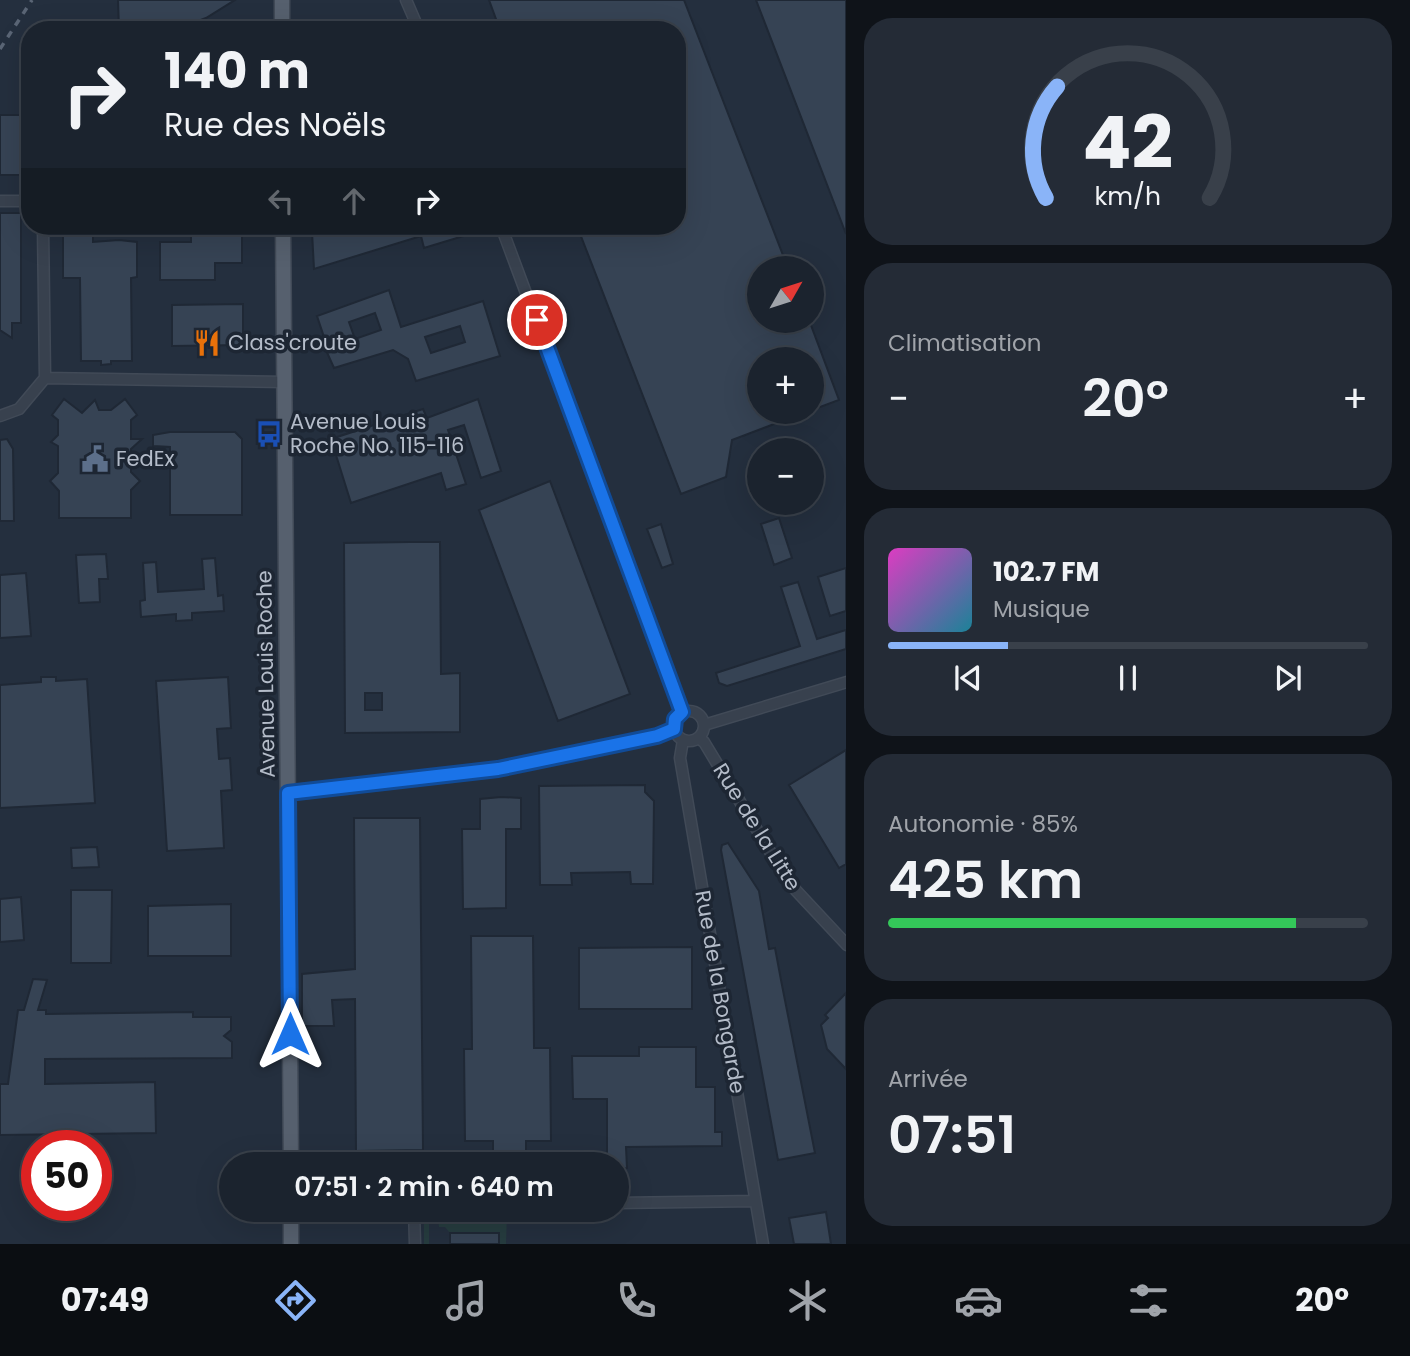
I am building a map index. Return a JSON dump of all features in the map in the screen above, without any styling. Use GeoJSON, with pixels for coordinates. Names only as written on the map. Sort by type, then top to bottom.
{"type":"FeatureCollection","features":[{"type":"Feature","properties":{"kind":"main road"},"geometry":{"type":"LineString","coordinates":[[282,0],[282,21]]}},
{"type":"Feature","properties":{"kind":"main road","name":"Avenue Louis Roche"},"geometry":{"type":"LineString","coordinates":[[283,235],[291,1152]]}},
{"type":"Feature","properties":{"kind":"main road"},"geometry":{"type":"LineString","coordinates":[[291,1222],[291,1244]]}},
{"type":"Feature","properties":{"kind":"street"},"geometry":{"type":"LineString","coordinates":[[406,0],[415,21]]}},
{"type":"Feature","properties":{"kind":"street"},"geometry":{"type":"LineString","coordinates":[[0,201],[21,201]]}},
{"type":"Feature","properties":{"kind":"street"},"geometry":{"type":"LineString","coordinates":[[0,416],[19,410],[45,378],[43,235]]}},
{"type":"Feature","properties":{"kind":"street"},"geometry":{"type":"LineString","coordinates":[[503,235],[682,712]]}},
{"type":"Feature","properties":{"kind":"street"},"geometry":{"type":"LineString","coordinates":[[45,378],[285,382]]}},
{"type":"Feature","properties":{"kind":"street"},"geometry":{"type":"LineString","coordinates":[[704,725],[696,713],[682,712],[675,719],[674,729],[683,740],[698,738],[704,725],[846,682]]}},
{"type":"Feature","properties":{"kind":"street"},"geometry":{"type":"LineString","coordinates":[[288,793],[498,769],[657,736],[674,729]]}},
{"type":"Feature","properties":{"kind":"street","name":"Rue de la Litte"},"geometry":{"type":"LineString","coordinates":[[698,738],[704,742],[789,883],[846,945]]}},
{"type":"Feature","properties":{"kind":"street","name":"Rue de la Bongarde"},"geometry":{"type":"LineString","coordinates":[[683,740],[680,758],[763,1244]]}},
{"type":"Feature","properties":{"kind":"street"},"geometry":{"type":"LineString","coordinates":[[629,1203],[755,1201]]}},
{"type":"Feature","properties":{"kind":"street"},"geometry":{"type":"LineString","coordinates":[[414,1222],[415,1244]]}},
{"type":"Feature","properties":{"kind":"green space"},"geometry":{"type":"Polygon","coordinates":[[[424,1222],[429,1222],[429,1244],[424,1244],[424,1222]]]}},
{"type":"Feature","properties":{"kind":"green space"},"geometry":{"type":"Polygon","coordinates":[[[438,1222],[507,1222],[506,1244],[499,1244],[499,1233],[450,1233],[445,1227],[439,1227],[438,1222]]]}},
{"type":"Feature","properties":{"kind":"building"},"geometry":{"type":"Polygon","coordinates":[[[118,0],[235,0],[198,21],[119,21],[118,0]]]}},
{"type":"Feature","properties":{"kind":"building"},"geometry":{"type":"Polygon","coordinates":[[[489,0],[684,0],[783,256],[747,256],[747,333],[814,333],[819,347],[747,347],[747,424],[774,424],[732,440],[726,477],[681,494],[580,235],[686,235],[686,21],[497,21],[489,0]]]}},
{"type":"Feature","properties":{"kind":"building"},"geometry":{"type":"Polygon","coordinates":[[[756,0],[846,0],[846,234],[756,0]]]}},
{"type":"Feature","properties":{"kind":"building"},"geometry":{"type":"Polygon","coordinates":[[[0,115],[21,115],[21,175],[0,175],[0,115]]]}},
{"type":"Feature","properties":{"kind":"building"},"geometry":{"type":"Polygon","coordinates":[[[0,213],[21,213],[21,323],[12,323],[12,338],[0,330],[0,213]]]}},
{"type":"Feature","properties":{"kind":"building"},"geometry":{"type":"Polygon","coordinates":[[[63,235],[93,235],[93,242],[137,242],[137,277],[131,278],[132,361],[111,361],[111,364],[101,365],[101,361],[81,361],[80,278],[63,278],[63,235]]]}},
{"type":"Feature","properties":{"kind":"building"},"geometry":{"type":"Polygon","coordinates":[[[191,235],[242,235],[242,263],[215,263],[215,280],[160,280],[160,242],[191,242],[191,235]]]}},
{"type":"Feature","properties":{"kind":"building"},"geometry":{"type":"Polygon","coordinates":[[[312,235],[467,235],[424,248],[421,236],[314,269],[312,235]]]}},
{"type":"Feature","properties":{"kind":"building"},"geometry":{"type":"Polygon","coordinates":[[[389,290],[401,327],[483,301],[500,356],[416,381],[408,359],[393,350],[334,368],[325,348],[328,349],[317,316],[389,290]],[[375,313],[349,322],[355,339],[381,330],[375,313]],[[460,326],[425,337],[431,353],[465,342],[460,326]]]}},
{"type":"Feature","properties":{"kind":"building"},"geometry":{"type":"Polygon","coordinates":[[[243,304],[243,345],[172,346],[172,305],[243,304]]]}},
{"type":"Feature","properties":{"kind":"building"},"geometry":{"type":"Polygon","coordinates":[[[824,360],[839,400],[824,406],[824,360]]]}},
{"type":"Feature","properties":{"kind":"building","name":"FedEx"},"geometry":{"type":"Polygon","coordinates":[[[64,399],[82,413],[95,400],[99,410],[111,410],[125,399],[137,415],[131,420],[131,439],[142,439],[131,449],[131,472],[140,481],[131,490],[131,518],[59,518],[59,491],[50,481],[58,473],[58,446],[51,442],[58,435],[58,420],[52,415],[64,399]]]}},
{"type":"Feature","properties":{"kind":"building"},"geometry":{"type":"Polygon","coordinates":[[[478,399],[501,471],[481,478],[464,425],[448,430],[466,484],[446,490],[441,473],[351,503],[331,439],[423,409],[427,418],[478,399]]]}},
{"type":"Feature","properties":{"kind":"building"},"geometry":{"type":"Polygon","coordinates":[[[170,432],[235,432],[242,439],[242,515],[170,515],[170,447],[153,446],[153,435],[170,432]]]}},
{"type":"Feature","properties":{"kind":"building"},"geometry":{"type":"Polygon","coordinates":[[[7,439],[13,449],[14,521],[0,521],[0,440],[7,439]]]}},
{"type":"Feature","properties":{"kind":"building"},"geometry":{"type":"Polygon","coordinates":[[[550,481],[630,694],[558,721],[479,510],[550,481]]]}},
{"type":"Feature","properties":{"kind":"building"},"geometry":{"type":"Polygon","coordinates":[[[779,518],[792,558],[774,565],[761,524],[779,518]]]}},
{"type":"Feature","properties":{"kind":"building"},"geometry":{"type":"Polygon","coordinates":[[[661,524],[673,564],[662,568],[647,529],[661,524]]]}},
{"type":"Feature","properties":{"kind":"building"},"geometry":{"type":"Polygon","coordinates":[[[440,542],[441,674],[460,673],[460,732],[345,733],[344,543],[440,542]],[[365,693],[365,710],[382,710],[382,693],[365,693]]]}},
{"type":"Feature","properties":{"kind":"building"},"geometry":{"type":"Polygon","coordinates":[[[106,554],[108,579],[99,579],[100,602],[79,603],[76,555],[106,554]]]}},
{"type":"Feature","properties":{"kind":"building"},"geometry":{"type":"Polygon","coordinates":[[[215,558],[218,596],[223,595],[224,611],[192,613],[192,620],[176,621],[176,614],[141,617],[140,601],[145,600],[143,563],[156,562],[158,592],[204,589],[202,559],[215,558]]]}},
{"type":"Feature","properties":{"kind":"building"},"geometry":{"type":"Polygon","coordinates":[[[846,568],[846,611],[830,616],[818,577],[846,568]]]}},
{"type":"Feature","properties":{"kind":"building"},"geometry":{"type":"Polygon","coordinates":[[[26,573],[31,636],[0,638],[0,575],[26,573]]]}},
{"type":"Feature","properties":{"kind":"building"},"geometry":{"type":"Polygon","coordinates":[[[798,582],[817,639],[846,630],[846,649],[727,686],[719,683],[716,673],[800,646],[781,587],[798,582]]]}},
{"type":"Feature","properties":{"kind":"building"},"geometry":{"type":"Polygon","coordinates":[[[41,677],[56,677],[56,681],[87,679],[95,803],[0,808],[0,685],[41,682],[41,677]]]}},
{"type":"Feature","properties":{"kind":"building"},"geometry":{"type":"Polygon","coordinates":[[[228,677],[231,728],[217,729],[219,759],[230,758],[232,790],[221,791],[224,848],[167,851],[156,681],[228,677]]]}},
{"type":"Feature","properties":{"kind":"building"},"geometry":{"type":"Polygon","coordinates":[[[846,750],[846,864],[839,868],[789,785],[846,750]]]}},
{"type":"Feature","properties":{"kind":"building"},"geometry":{"type":"Polygon","coordinates":[[[645,785],[645,792],[654,801],[653,884],[631,884],[630,872],[571,873],[572,885],[540,885],[539,786],[645,785]]]}},
{"type":"Feature","properties":{"kind":"building"},"geometry":{"type":"Polygon","coordinates":[[[521,798],[521,829],[506,829],[506,908],[463,909],[462,829],[480,829],[480,799],[521,798]]]}},
{"type":"Feature","properties":{"kind":"building"},"geometry":{"type":"Polygon","coordinates":[[[354,818],[420,818],[423,1150],[356,1151],[355,999],[332,1000],[334,1026],[302,1026],[302,974],[355,969],[354,818]]]}},
{"type":"Feature","properties":{"kind":"building"},"geometry":{"type":"Polygon","coordinates":[[[728,843],[759,891],[769,949],[775,948],[815,1153],[778,1160],[721,850],[722,845],[728,843]]]}},
{"type":"Feature","properties":{"kind":"building"},"geometry":{"type":"Polygon","coordinates":[[[97,847],[99,867],[72,868],[71,848],[97,847]]]}},
{"type":"Feature","properties":{"kind":"building"},"geometry":{"type":"Polygon","coordinates":[[[71,890],[112,890],[111,963],[71,963],[71,890]]]}},
{"type":"Feature","properties":{"kind":"building"},"geometry":{"type":"Polygon","coordinates":[[[21,897],[24,940],[0,942],[0,899],[21,897]]]}},
{"type":"Feature","properties":{"kind":"building"},"geometry":{"type":"Polygon","coordinates":[[[231,904],[231,956],[148,956],[148,906],[231,904]]]}},
{"type":"Feature","properties":{"kind":"building"},"geometry":{"type":"Polygon","coordinates":[[[471,936],[533,936],[534,1048],[550,1048],[551,1141],[526,1141],[526,1152],[493,1152],[493,1141],[465,1141],[464,1049],[472,1049],[471,936]]]}},
{"type":"Feature","properties":{"kind":"building"},"geometry":{"type":"Polygon","coordinates":[[[692,947],[692,1009],[579,1009],[579,948],[692,947]]]}},
{"type":"Feature","properties":{"kind":"building"},"geometry":{"type":"Polygon","coordinates":[[[33,979],[47,980],[38,1010],[46,1010],[46,1014],[193,1012],[193,1017],[231,1017],[231,1030],[224,1036],[232,1042],[232,1058],[45,1059],[45,1084],[155,1082],[156,1133],[21,1130],[21,1135],[0,1135],[0,1084],[8,1084],[18,1010],[24,1010],[33,979]]]}},
{"type":"Feature","properties":{"kind":"building"},"geometry":{"type":"Polygon","coordinates":[[[846,993],[846,1069],[827,1049],[821,1025],[828,1018],[825,1015],[846,993]]]}},
{"type":"Feature","properties":{"kind":"building"},"geometry":{"type":"Polygon","coordinates":[[[639,1047],[696,1047],[696,1087],[715,1087],[715,1132],[722,1132],[722,1146],[626,1147],[626,1152],[607,1152],[607,1099],[573,1099],[572,1056],[639,1056],[639,1047]]]}},
{"type":"Feature","properties":{"kind":"building"},"geometry":{"type":"Polygon","coordinates":[[[826,1212],[831,1244],[794,1244],[789,1218],[826,1212]]]}},
{"type":"Feature","properties":{"kind":"building"},"geometry":{"type":"Polygon","coordinates":[[[450,1233],[499,1233],[499,1244],[450,1244],[450,1233]]]}},
{"type":"Feature","properties":{"kind":"railway"},"geometry":{"type":"LineString","coordinates":[[0,49],[32,0]]}},
{"type":"Feature","properties":{"kind":"place","name":"Class'croute"},"geometry":{"type":"Point","coordinates":[207,343]}},
{"type":"Feature","properties":{"kind":"place","name":"Avenue Louis Roche No. 115-116"},"geometry":{"type":"Point","coordinates":[269,434]}},
{"type":"Feature","properties":{"kind":"place","name":"FedEx"},"geometry":{"type":"Point","coordinates":[95,459]}},
{"type":"Feature","properties":{"kind":"route"},"geometry":{"type":"LineString","coordinates":[[290,1034],[288,793],[498,769],[657,736],[674,729],[675,719],[682,712],[537,320]]}}]}
